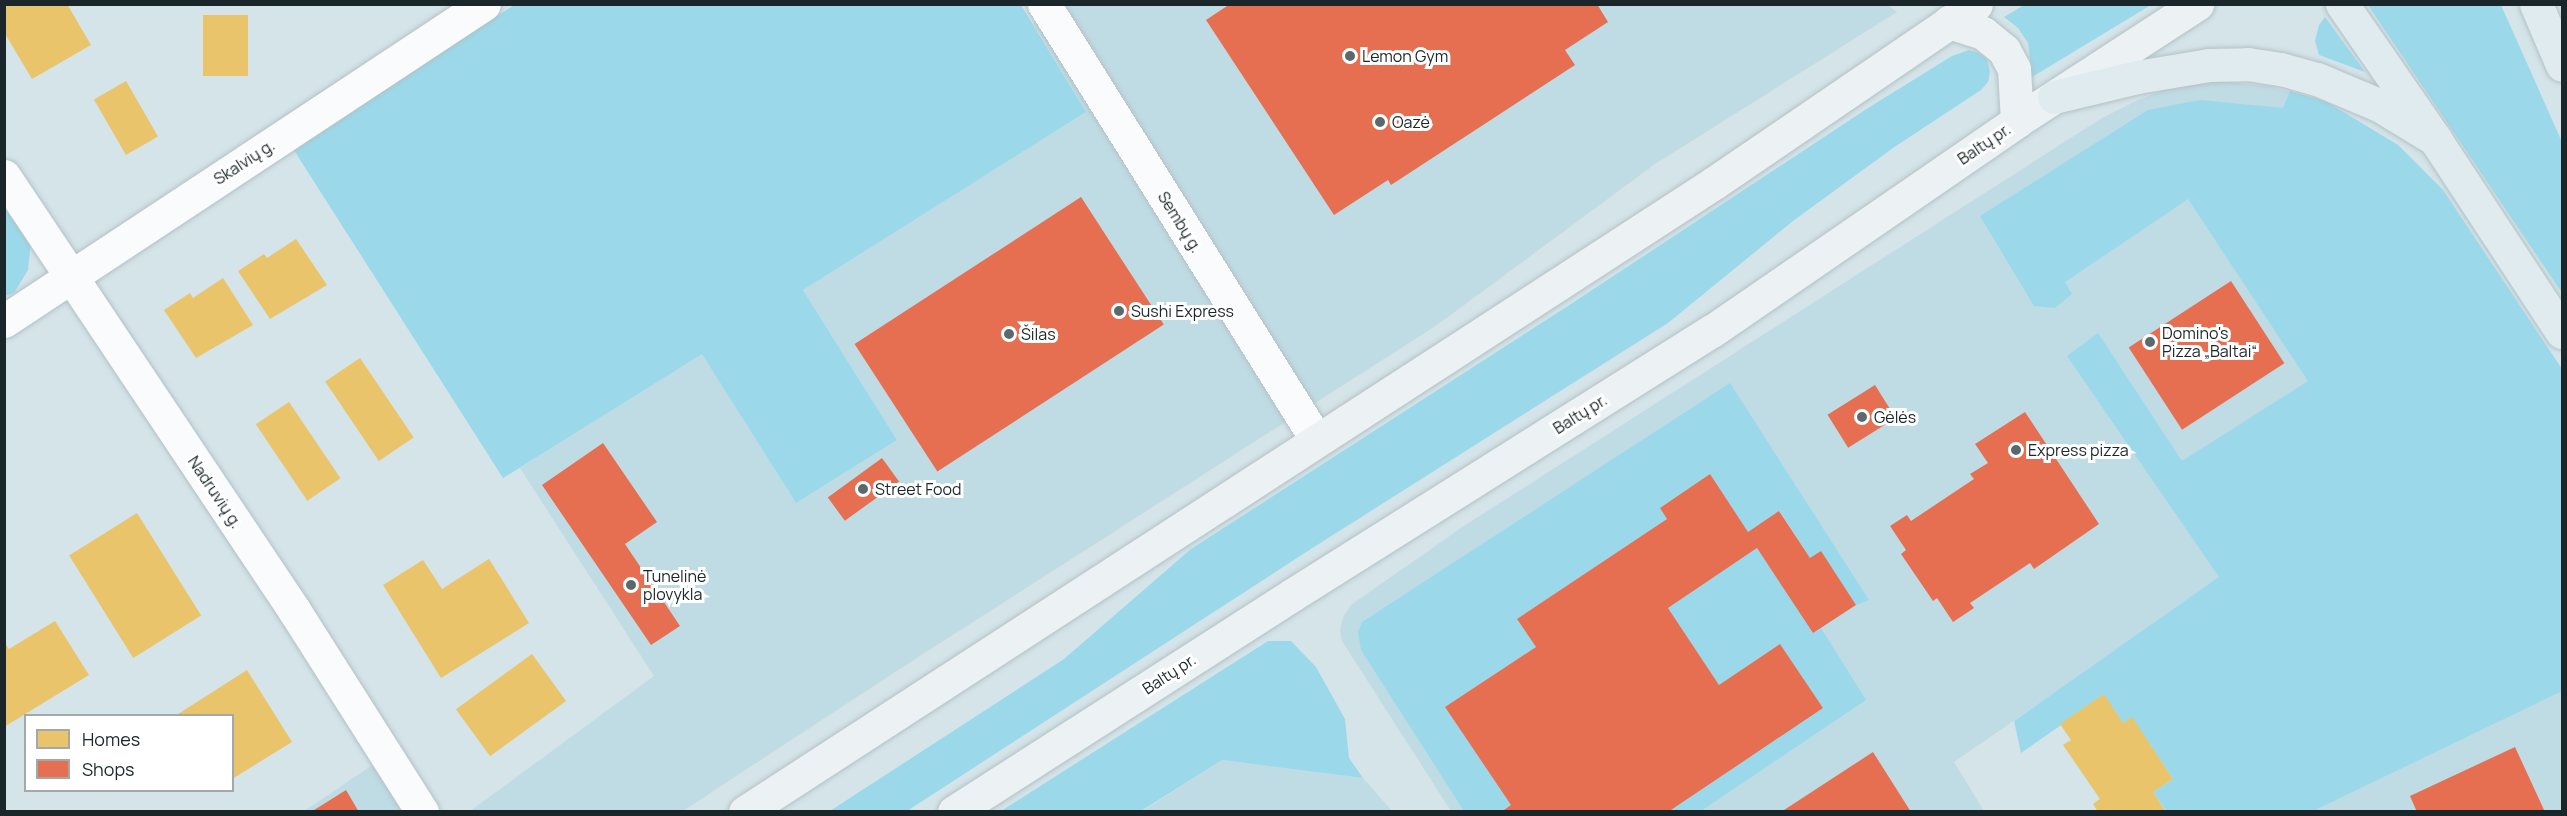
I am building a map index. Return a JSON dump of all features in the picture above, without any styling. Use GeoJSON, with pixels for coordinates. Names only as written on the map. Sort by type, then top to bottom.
{"type":"FeatureCollection","features":[{"type":"Feature","properties":{"kind":"main road","name":"Baltų pr."},"geometry":{"type":"LineString","coordinates":[[954,812],[1292,595],[1712,331],[2017,121],[2197,4]]}},
{"type":"Feature","properties":{"kind":"main road"},"geometry":{"type":"LineString","coordinates":[[2342,4],[2435,139],[2562,332]]}},
{"type":"Feature","properties":{"kind":"main road"},"geometry":{"type":"LineString","coordinates":[[2536,4],[2562,65]]}},
{"type":"Feature","properties":{"kind":"main road"},"geometry":{"type":"LineString","coordinates":[[745,812],[775,802],[1316,439],[1714,183],[1963,13],[2004,50],[2014,69],[2017,121]]}},
{"type":"Feature","properties":{"kind":"main road"},"geometry":{"type":"LineString","coordinates":[[2054,97],[2137,77],[2209,65],[2248,64],[2281,69],[2317,79],[2379,105],[2435,139]]}},
{"type":"Feature","properties":{"kind":"street","name":"Skalvių g."},"geometry":{"type":"LineString","coordinates":[[4,321],[484,4]]}},
{"type":"Feature","properties":{"kind":"street","name":"Sembų g."},"geometry":{"type":"LineString","coordinates":[[1044,4],[1316,439]]}},
{"type":"Feature","properties":{"kind":"street","name":"Nadruvių g."},"geometry":{"type":"LineString","coordinates":[[4,176],[288,600],[422,812]]}},
{"type":"Feature","properties":{"kind":"shaded area"},"geometry":{"type":"Polygon","coordinates":[[[516,4],[1021,5],[1086,112],[803,290],[897,440],[796,503],[702,354],[503,478],[290,144],[516,4]]]}},
{"type":"Feature","properties":{"kind":"shaded area"},"geometry":{"type":"Polygon","coordinates":[[[1887,4],[1897,12],[1655,164],[1437,325],[898,670],[683,811],[469,812],[654,676],[520,468],[702,353],[796,503],[897,440],[803,290],[1086,112],[1033,23],[1064,5],[1887,4]]]}},
{"type":"Feature","properties":{"kind":"shaded area"},"geometry":{"type":"Polygon","coordinates":[[[2024,5],[2151,5],[2032,77],[2028,43],[2018,28],[2004,17],[2024,5]]]}},
{"type":"Feature","properties":{"kind":"shaded area"},"geometry":{"type":"Polygon","coordinates":[[[2368,5],[2501,5],[2562,142],[2562,293],[2368,5]]]}},
{"type":"Feature","properties":{"kind":"shaded area"},"geometry":{"type":"Polygon","coordinates":[[[2325,17],[2365,72],[2319,55],[2315,41],[2319,25],[2325,17]]]}},
{"type":"Feature","properties":{"kind":"shaded area"},"geometry":{"type":"Polygon","coordinates":[[[1969,50],[1987,59],[1990,72],[1988,82],[1981,90],[1893,148],[1793,221],[1668,323],[1314,547],[907,811],[830,811],[1064,659],[1191,549],[1571,304],[1868,108],[1952,56],[1969,50]]]}},
{"type":"Feature","properties":{"kind":"shaded area"},"geometry":{"type":"Polygon","coordinates":[[[2219,81],[2268,86],[2325,101],[2398,145],[2443,190],[2562,369],[2562,811],[2313,811],[2178,607],[1954,762],[1984,811],[1451,811],[1342,641],[1340,631],[1343,617],[1351,605],[1464,526],[2102,118],[2138,100],[2179,84],[2219,81]]]}},
{"type":"Feature","properties":{"kind":"shaded area"},"geometry":{"type":"Polygon","coordinates":[[[2290,91],[2325,101],[2398,145],[2443,190],[2562,369],[2562,691],[2313,811],[2166,811],[2153,792],[2173,779],[2132,718],[2123,723],[2104,695],[2021,753],[2014,721],[2219,577],[2067,356],[2098,333],[2182,461],[2308,381],[2188,199],[2065,282],[2072,294],[2055,308],[2034,306],[1980,216],[2148,110],[2200,100],[2283,108],[2290,91]]]}},
{"type":"Feature","properties":{"kind":"shaded area"},"geometry":{"type":"Polygon","coordinates":[[[4,203],[31,242],[28,270],[14,293],[5,296],[4,203]]]}},
{"type":"Feature","properties":{"kind":"shaded area"},"geometry":{"type":"Polygon","coordinates":[[[1730,383],[1869,600],[1856,605],[1821,552],[1810,558],[1780,511],[1748,532],[1710,475],[1660,508],[1667,519],[1517,619],[1536,647],[1445,707],[1511,805],[1501,811],[1464,811],[1361,650],[1358,632],[1362,622],[1730,383]]]}},
{"type":"Feature","properties":{"kind":"shaded area"},"geometry":{"type":"Polygon","coordinates":[[[1757,548],[1813,633],[1821,628],[1866,700],[1701,811],[1668,812],[1823,708],[1780,644],[1719,685],[1668,608],[1757,548]]]}},
{"type":"Feature","properties":{"kind":"shaded area"},"geometry":{"type":"Polygon","coordinates":[[[1268,641],[1291,641],[1316,667],[1345,719],[1349,758],[1363,778],[1222,760],[1141,811],[1001,811],[1268,641]]]}},
{"type":"Feature","properties":{"kind":"shaded area"},"geometry":{"type":"Polygon","coordinates":[[[1222,760],[1363,778],[1392,811],[1141,812],[1222,760]]]}},
{"type":"Feature","properties":{"kind":"shaded area"},"geometry":{"type":"Polygon","coordinates":[[[374,764],[404,812],[303,812],[374,764]]]}},
{"type":"Feature","properties":{"kind":"building: Homes"},"geometry":{"type":"Polygon","coordinates":[[[10,4],[67,4],[91,45],[32,79],[4,32],[4,8],[10,4]]]}},
{"type":"Feature","properties":{"kind":"building: Homes"},"geometry":{"type":"Polygon","coordinates":[[[203,15],[248,15],[248,76],[203,76],[203,15]]]}},
{"type":"Feature","properties":{"kind":"building: Homes"},"geometry":{"type":"Polygon","coordinates":[[[126,81],[158,136],[126,155],[94,100],[126,81]]]}},
{"type":"Feature","properties":{"kind":"building: Homes"},"geometry":{"type":"Polygon","coordinates":[[[296,239],[327,285],[270,319],[238,271],[264,254],[267,258],[296,239]]]}},
{"type":"Feature","properties":{"kind":"building: Homes"},"geometry":{"type":"Polygon","coordinates":[[[223,278],[253,325],[196,358],[164,310],[190,293],[193,298],[223,278]]]}},
{"type":"Feature","properties":{"kind":"building: Homes"},"geometry":{"type":"Polygon","coordinates":[[[360,358],[414,438],[379,461],[325,381],[360,358]]]}},
{"type":"Feature","properties":{"kind":"building: Homes"},"geometry":{"type":"Polygon","coordinates":[[[289,402],[340,478],[307,501],[256,424],[289,402]]]}},
{"type":"Feature","properties":{"kind":"building: Homes"},"geometry":{"type":"Polygon","coordinates":[[[137,513],[201,616],[133,658],[69,555],[137,513]]]}},
{"type":"Feature","properties":{"kind":"building: Homes"},"geometry":{"type":"Polygon","coordinates":[[[489,559],[529,623],[441,678],[383,585],[423,560],[442,589],[489,559]]]}},
{"type":"Feature","properties":{"kind":"building: Homes"},"geometry":{"type":"Polygon","coordinates":[[[55,621],[89,675],[4,727],[4,642],[9,649],[55,621]]]}},
{"type":"Feature","properties":{"kind":"building: Homes"},"geometry":{"type":"Polygon","coordinates":[[[532,654],[566,701],[490,756],[456,709],[532,654]]]}},
{"type":"Feature","properties":{"kind":"building: Homes"},"geometry":{"type":"Polygon","coordinates":[[[247,670],[292,742],[234,778],[234,714],[178,714],[247,670]]]}},
{"type":"Feature","properties":{"kind":"building: Homes"},"geometry":{"type":"Polygon","coordinates":[[[2104,694],[2123,723],[2132,717],[2173,779],[2153,792],[2166,812],[2098,812],[2093,804],[2100,799],[2063,745],[2071,740],[2060,724],[2104,694]]]}},
{"type":"Feature","properties":{"kind":"building: Shops","name":"Oazė"},"geometry":{"type":"Polygon","coordinates":[[[1230,4],[1597,4],[1608,22],[1565,50],[1575,65],[1391,185],[1388,180],[1334,215],[1206,20],[1230,4]]]}},
{"type":"Feature","properties":{"kind":"building: Shops","name":"Šilas"},"geometry":{"type":"Polygon","coordinates":[[[1081,197],[1164,324],[937,472],[855,344],[1081,197]]]}},
{"type":"Feature","properties":{"kind":"building: Shops"},"geometry":{"type":"Polygon","coordinates":[[[2231,281],[2284,363],[2182,430],[2129,347],[2231,281]]]}},
{"type":"Feature","properties":{"kind":"building: Shops","name":"Gėlės"},"geometry":{"type":"Polygon","coordinates":[[[1875,385],[1896,418],[1848,448],[1828,415],[1875,385]]]}},
{"type":"Feature","properties":{"kind":"building: Shops"},"geometry":{"type":"Polygon","coordinates":[[[2025,412],[2099,524],[2034,569],[2030,563],[1970,603],[1974,608],[1953,622],[1937,598],[1933,601],[1901,554],[1906,550],[1890,526],[1907,515],[1911,521],[1974,479],[1970,474],[1988,463],[1975,444],[2025,412]]]}},
{"type":"Feature","properties":{"kind":"building: Shops","name":"Tunelinė plovykla"},"geometry":{"type":"Polygon","coordinates":[[[603,443],[657,522],[625,544],[680,626],[651,645],[542,485],[603,443]]]}},
{"type":"Feature","properties":{"kind":"building: Shops","name":"Street Food"},"geometry":{"type":"Polygon","coordinates":[[[882,458],[899,481],[845,521],[828,497],[882,458]]]}},
{"type":"Feature","properties":{"kind":"building: Shops"},"geometry":{"type":"Polygon","coordinates":[[[1710,474],[1748,532],[1779,511],[1810,558],[1821,551],[1856,605],[1813,633],[1757,548],[1668,608],[1719,685],[1780,644],[1823,708],[1668,812],[1501,812],[1511,805],[1445,707],[1536,647],[1517,619],[1667,519],[1660,508],[1710,474]]]}},
{"type":"Feature","properties":{"kind":"building: Shops"},"geometry":{"type":"Polygon","coordinates":[[[2515,747],[2545,812],[2417,812],[2410,796],[2515,747]]]}},
{"type":"Feature","properties":{"kind":"building: Shops"},"geometry":{"type":"Polygon","coordinates":[[[1873,752],[1911,812],[1781,812],[1873,752]]]}},
{"type":"Feature","properties":{"kind":"building: Shops"},"geometry":{"type":"Polygon","coordinates":[[[346,790],[359,812],[311,812],[346,790]]]}},
{"type":"Feature","properties":{"kind":"place","name":"Lemon Gym"},"geometry":{"type":"Point","coordinates":[1350,56]}},
{"type":"Feature","properties":{"kind":"place","name":"Oazė"},"geometry":{"type":"Point","coordinates":[1380,122]}},
{"type":"Feature","properties":{"kind":"place","name":"Sushi Express"},"geometry":{"type":"Point","coordinates":[1119,311]}},
{"type":"Feature","properties":{"kind":"place","name":"Šilas"},"geometry":{"type":"Point","coordinates":[1009,334]}},
{"type":"Feature","properties":{"kind":"place","name":"Domino's Pizza „Baltai“"},"geometry":{"type":"Point","coordinates":[2150,342]}},
{"type":"Feature","properties":{"kind":"place","name":"Gėlės"},"geometry":{"type":"Point","coordinates":[1862,417]}},
{"type":"Feature","properties":{"kind":"place","name":"Express pizza"},"geometry":{"type":"Point","coordinates":[2016,450]}},
{"type":"Feature","properties":{"kind":"place","name":"Street Food"},"geometry":{"type":"Point","coordinates":[863,489]}},
{"type":"Feature","properties":{"kind":"place","name":"Tunelinė plovykla"},"geometry":{"type":"Point","coordinates":[631,585]}}]}
